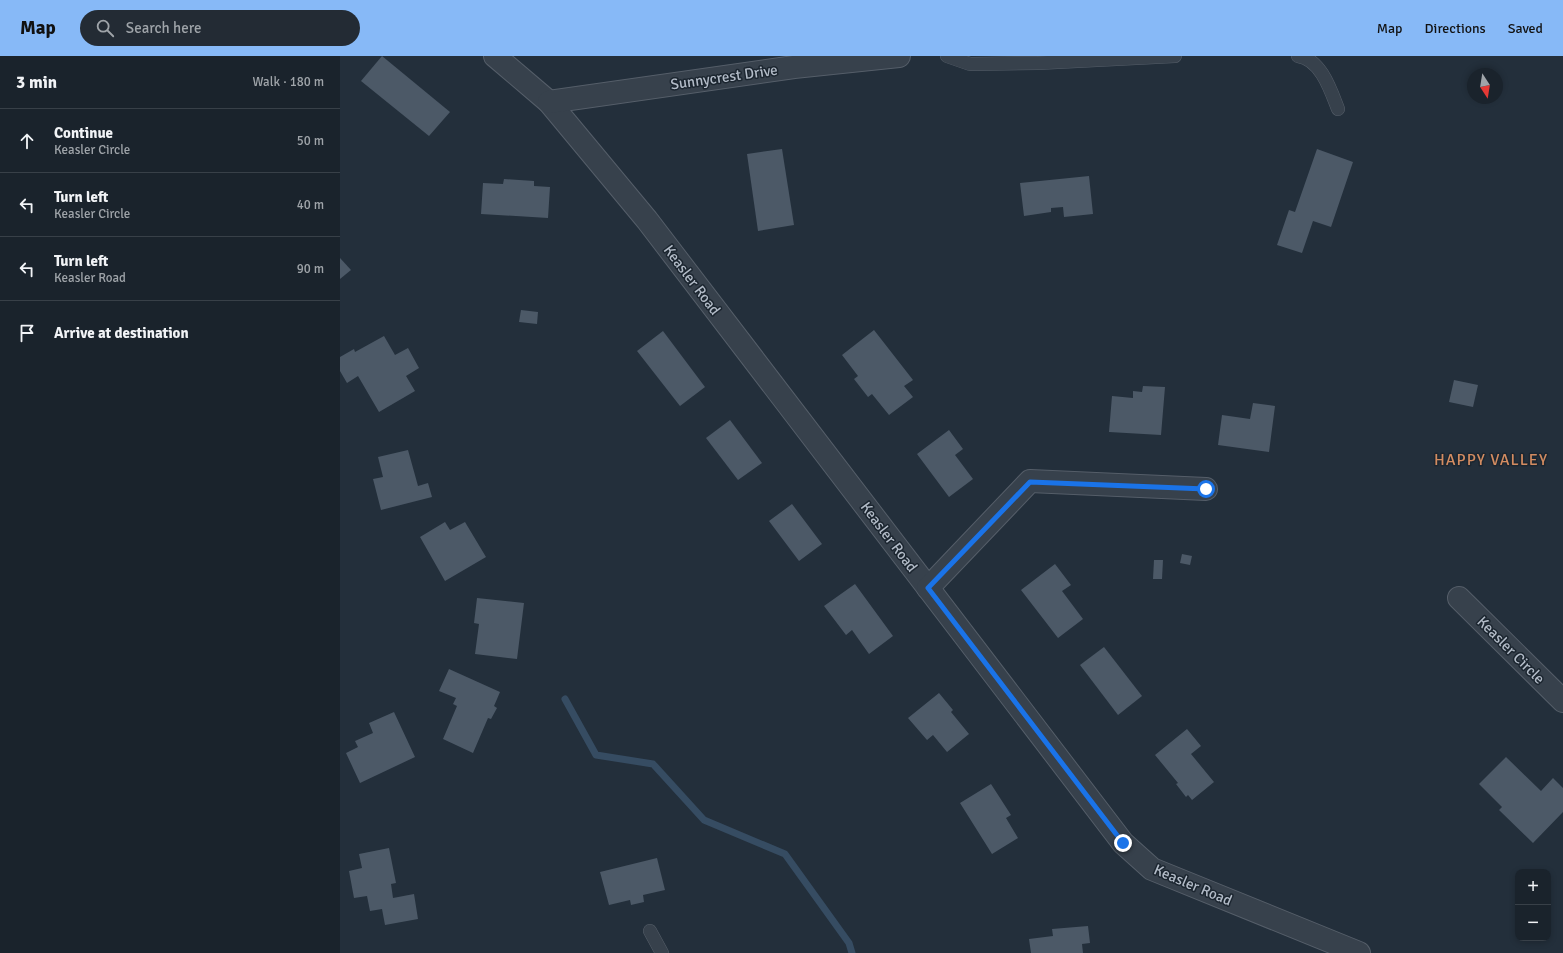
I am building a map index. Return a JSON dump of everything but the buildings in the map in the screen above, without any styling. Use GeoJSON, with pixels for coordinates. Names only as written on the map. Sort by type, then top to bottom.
{"type":"FeatureCollection","features":[{"type":"Feature","properties":{"kind":"street","name":"Keasler Road"},"geometry":{"type":"LineString","coordinates":[[494,56],[549,102],[646,220],[1123,843],[1152,869],[1359,953]]}},
{"type":"Feature","properties":{"kind":"street","name":"Sunnycrest Drive"},"geometry":{"type":"LineString","coordinates":[[549,102],[794,67],[899,56]]}},
{"type":"Feature","properties":{"kind":"street"},"geometry":{"type":"LineString","coordinates":[[928,588],[1030,482],[1206,489]]}},
{"type":"Feature","properties":{"kind":"street","name":"Keasler Circle"},"geometry":{"type":"LineString","coordinates":[[1459,598],[1563,701]]}},
{"type":"Feature","properties":{"kind":"lane"},"geometry":{"type":"LineString","coordinates":[[948,56],[970,64],[1038,63],[1175,56]]}},
{"type":"Feature","properties":{"kind":"lane"},"geometry":{"type":"LineString","coordinates":[[1298,56],[1312,62],[1322,73],[1338,109]]}},
{"type":"Feature","properties":{"kind":"lane"},"geometry":{"type":"LineString","coordinates":[[650,931],[662,953]]}},
{"type":"Feature","properties":{"kind":"waterway"},"geometry":{"type":"LineString","coordinates":[[565,699],[596,755],[653,764],[704,820],[785,854],[849,943],[852,953]]}},
{"type":"Feature","properties":{"kind":"district","name":"HAPPY VALLEY"},"geometry":{"type":"Point","coordinates":[1491,460]}},
{"type":"Feature","properties":{"kind":"route"},"geometry":{"type":"LineString","coordinates":[[1123,843],[1050,750],[928,588],[1030,482],[1206,489]]}}]}
